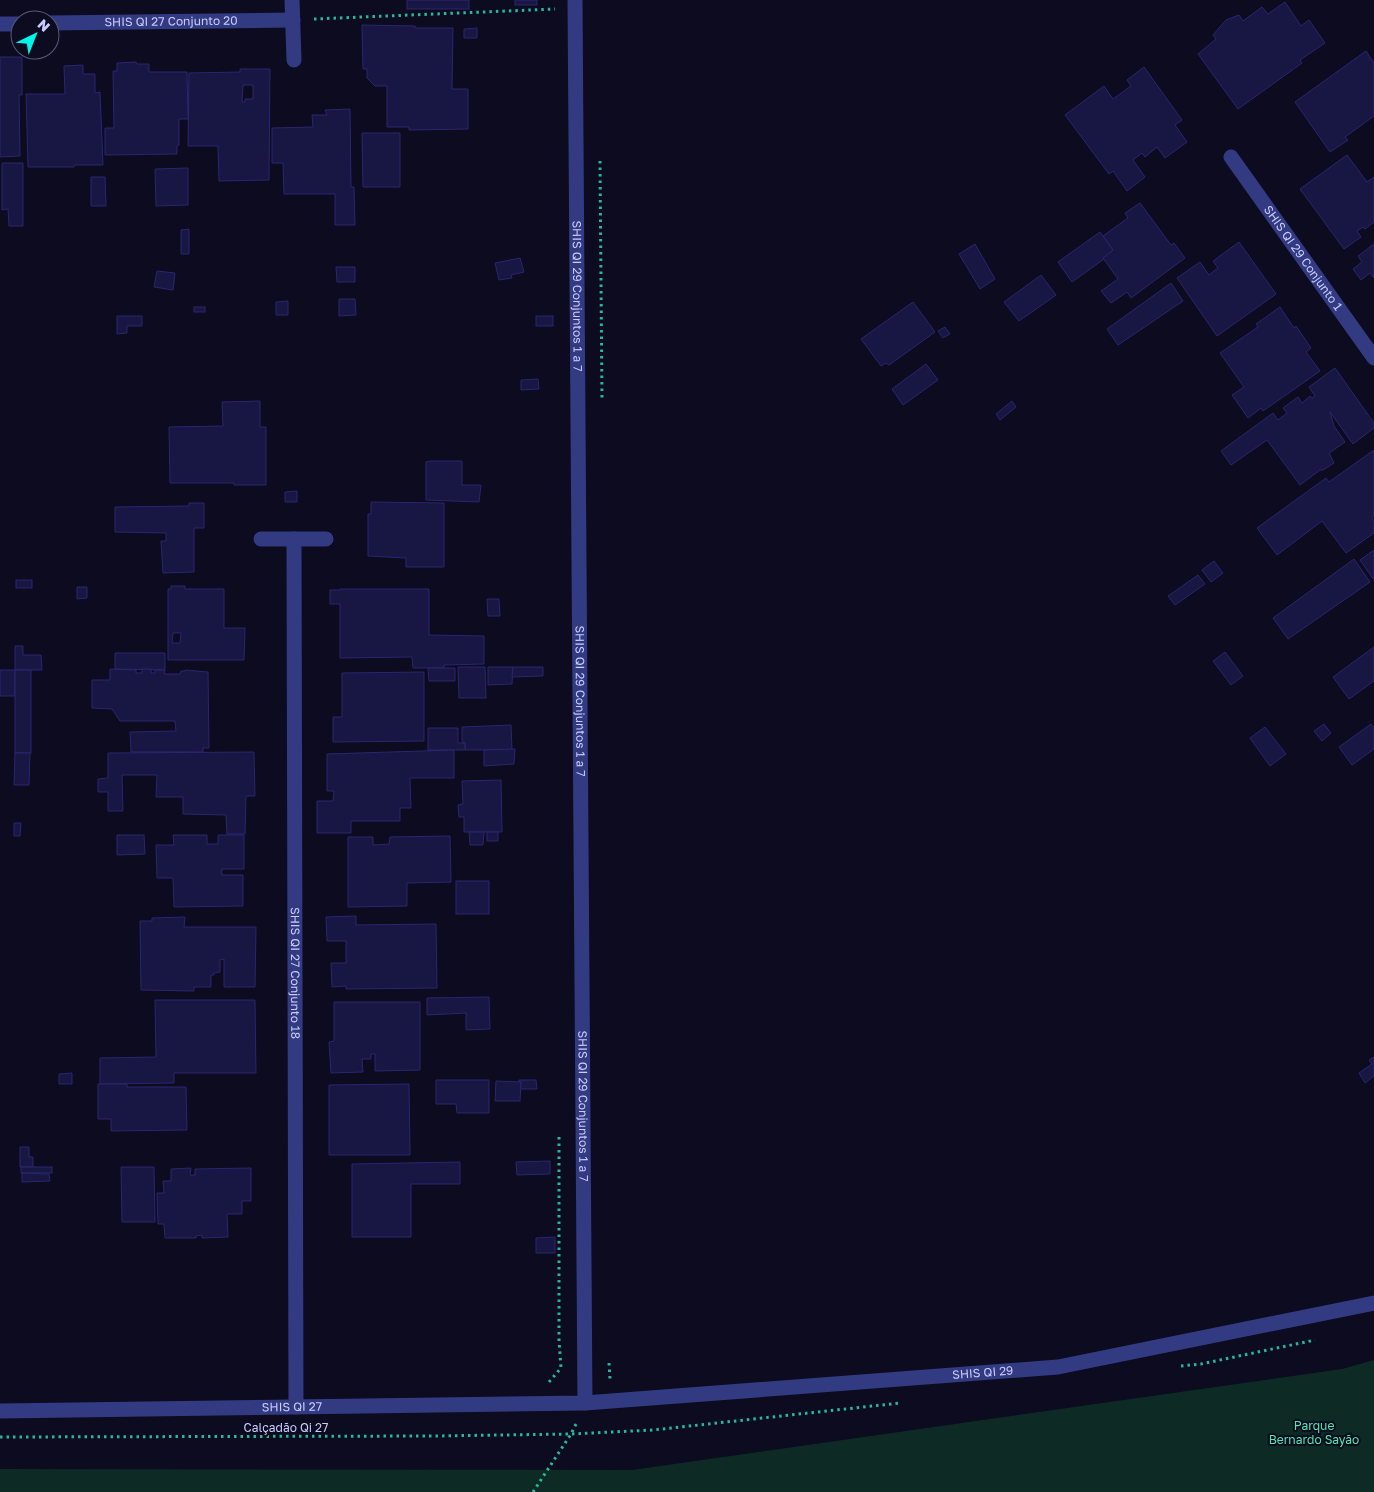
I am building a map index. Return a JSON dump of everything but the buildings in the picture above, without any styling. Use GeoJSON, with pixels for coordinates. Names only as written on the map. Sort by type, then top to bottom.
{"type":"FeatureCollection","features":[{"type":"Feature","properties":{"kind":"street"},"geometry":{"type":"LineString","coordinates":[[292,0],[294,60]]}},
{"type":"Feature","properties":{"kind":"street","name":"SHIS QI 29 Conjuntos 1 a 7"},"geometry":{"type":"LineString","coordinates":[[575,4],[585,1403]]}},
{"type":"Feature","properties":{"kind":"street","name":"SHIS QI 27 Conjunto 20"},"geometry":{"type":"LineString","coordinates":[[60,23],[293,20]]}},
{"type":"Feature","properties":{"kind":"street","name":"SHIS QI 29 Conjunto 1"},"geometry":{"type":"LineString","coordinates":[[1231,157],[1374,358]]}},
{"type":"Feature","properties":{"kind":"street"},"geometry":{"type":"LineString","coordinates":[[261,539],[326,539]]}},
{"type":"Feature","properties":{"kind":"street","name":"SHIS QI 27 Conjunto 18"},"geometry":{"type":"LineString","coordinates":[[294,539],[296,1407]]}},
{"type":"Feature","properties":{"kind":"street","name":"SHIS QI 29"},"geometry":{"type":"LineString","coordinates":[[585,1403],[1058,1367],[1374,1303]]}},
{"type":"Feature","properties":{"kind":"street","name":"SHIS QI 27"},"geometry":{"type":"LineString","coordinates":[[0,1411],[585,1403]]}},
{"type":"Feature","properties":{"kind":"path"},"geometry":{"type":"LineString","coordinates":[[293,20],[575,4]]}},
{"type":"Feature","properties":{"kind":"path"},"geometry":{"type":"LineString","coordinates":[[600,160],[602,404]]}},
{"type":"Feature","properties":{"kind":"path"},"geometry":{"type":"LineString","coordinates":[[543,1389],[561,1368],[559,1340],[559,1132]]}},
{"type":"Feature","properties":{"kind":"path"},"geometry":{"type":"LineString","coordinates":[[608,1361],[610,1378],[619,1380]]}},
{"type":"Feature","properties":{"kind":"path"},"geometry":{"type":"LineString","coordinates":[[533,1492],[571,1434],[585,1403]]}},
{"type":"Feature","properties":{"kind":"path","name":"Calçadão Qi 27"},"geometry":{"type":"LineString","coordinates":[[0,1438],[571,1434]]}},
{"type":"Feature","properties":{"kind":"green space","name":"Parque Bernardo Sayão"},"geometry":{"type":"Polygon","coordinates":[[[1374,1360],[1374,1492],[0,1492],[0,1469],[632,1470],[1342,1369],[1374,1360]]]}}]}
